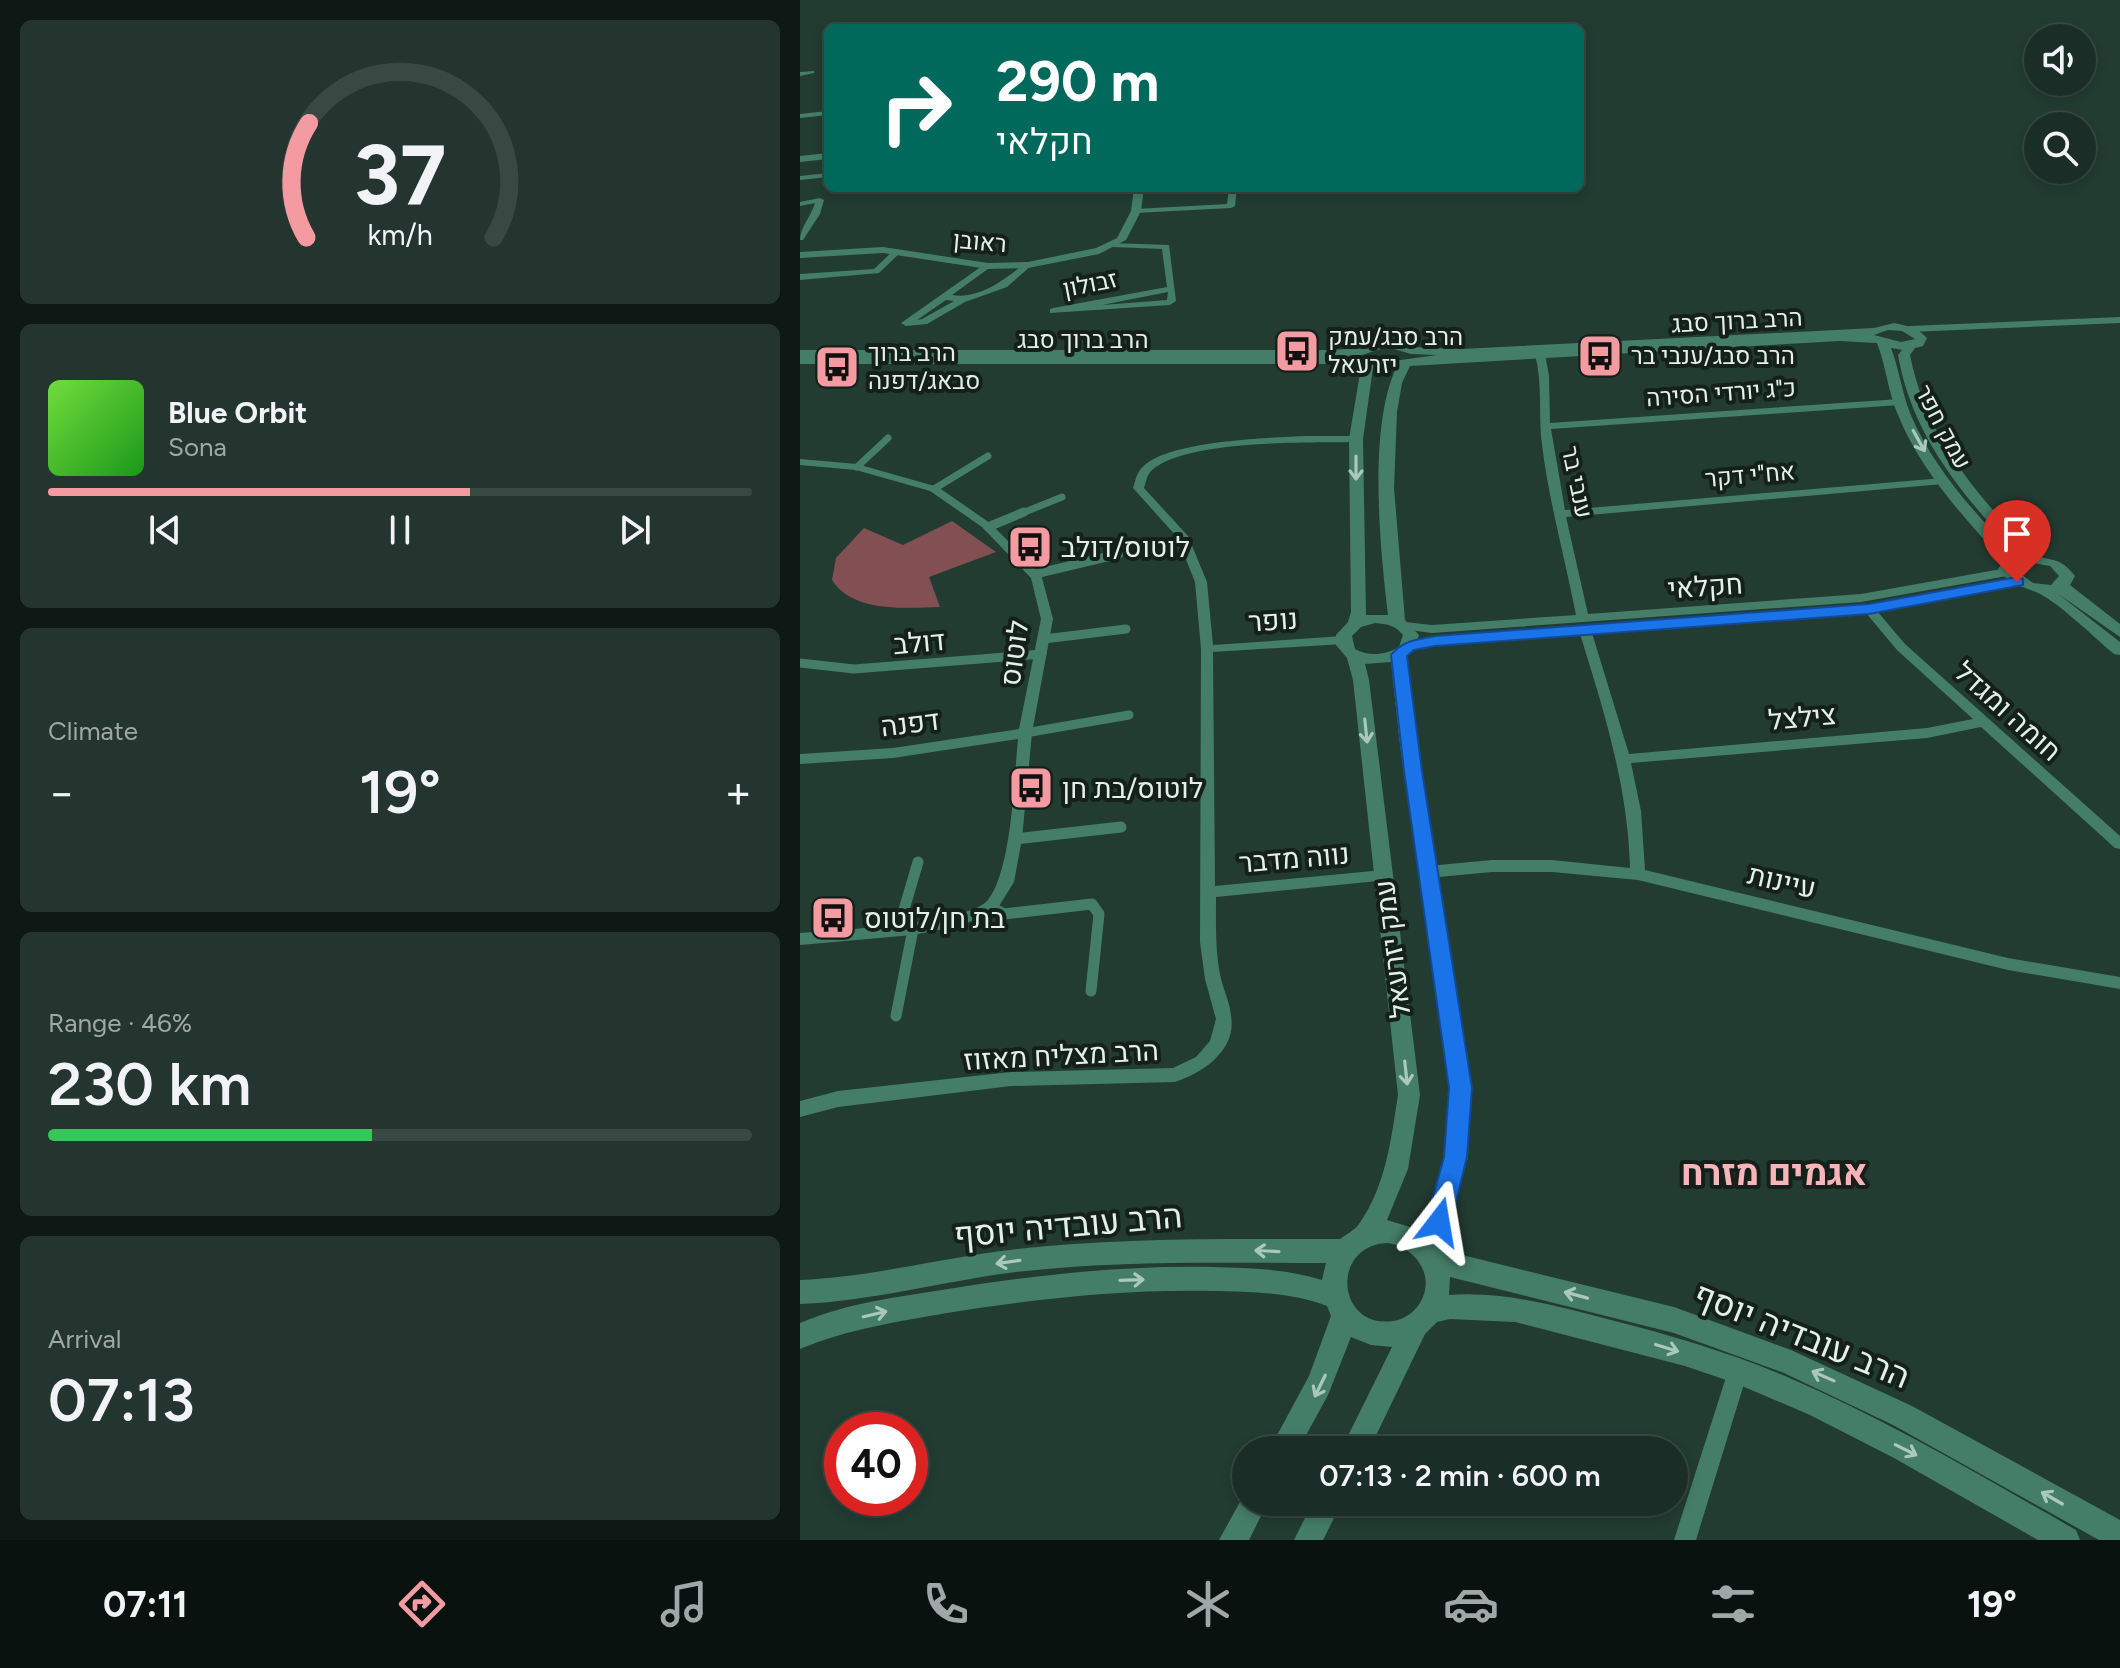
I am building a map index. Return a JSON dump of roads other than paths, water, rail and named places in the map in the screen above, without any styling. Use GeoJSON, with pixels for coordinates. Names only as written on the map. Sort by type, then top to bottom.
{"type":"FeatureCollection","features":[{"type":"Feature","properties":{"kind":"street"},"geometry":{"type":"LineString","coordinates":[[800,74],[812,72]]}},
{"type":"Feature","properties":{"kind":"street"},"geometry":{"type":"LineString","coordinates":[[800,116],[824,113]]}},
{"type":"Feature","properties":{"kind":"street"},"geometry":{"type":"LineString","coordinates":[[800,159],[824,156]]}},
{"type":"Feature","properties":{"kind":"street"},"geometry":{"type":"LineString","coordinates":[[800,178],[824,175]]}},
{"type":"Feature","properties":{"kind":"street"},"geometry":{"type":"LineString","coordinates":[[1113,245],[1128,231],[1136,211],[1138,192]]}},
{"type":"Feature","properties":{"kind":"street"},"geometry":{"type":"LineString","coordinates":[[1136,211],[1231,206],[1233,192]]}},
{"type":"Feature","properties":{"kind":"street"},"geometry":{"type":"LineString","coordinates":[[800,204],[820,200],[816,214],[800,238]]}},
{"type":"Feature","properties":{"kind":"street","name":"ראובן"},"geometry":{"type":"LineString","coordinates":[[800,255],[898,251],[988,266],[1028,265],[1077,256],[1113,245]]}},
{"type":"Feature","properties":{"kind":"street","name":"זבולון"},"geometry":{"type":"LineString","coordinates":[[1113,245],[1166,247],[1173,299],[1170,302],[1053,311],[1171,289]]}},
{"type":"Feature","properties":{"kind":"street"},"geometry":{"type":"LineString","coordinates":[[800,277],[876,271],[898,251]]}},
{"type":"Feature","properties":{"kind":"street"},"geometry":{"type":"LineString","coordinates":[[988,266],[906,323],[924,322],[962,300],[1004,285],[1028,265]]}},
{"type":"Feature","properties":{"kind":"street"},"geometry":{"type":"LineString","coordinates":[[946,297],[962,300]]}},
{"type":"Feature","properties":{"kind":"street"},"geometry":{"type":"LineString","coordinates":[[1879,337],[1889,326],[1910,329],[2120,320]]}},
{"type":"Feature","properties":{"kind":"street"},"geometry":{"type":"LineString","coordinates":[[1879,337],[1916,342],[1965,330],[2120,326]]}},
{"type":"Feature","properties":{"kind":"street"},"geometry":{"type":"LineString","coordinates":[[1910,329],[1916,342]]}},
{"type":"Feature","properties":{"kind":"street","name":"עמק חפר"},"geometry":{"type":"LineString","coordinates":[[1879,337],[1900,402],[1919,443],[1943,481],[2016,568]]}},
{"type":"Feature","properties":{"kind":"street","name":"הרב ברוך סבג"},"geometry":{"type":"LineString","coordinates":[[1407,351],[1462,353],[1879,337]]}},
{"type":"Feature","properties":{"kind":"street","name":"הרב ברוך סבג"},"geometry":{"type":"LineString","coordinates":[[1407,351],[1540,354],[1879,337]]}},
{"type":"Feature","properties":{"kind":"street","name":"עמק חפר"},"geometry":{"type":"LineString","coordinates":[[1916,342],[1904,355],[1911,389],[1936,443],[1980,504],[2016,568]]}},
{"type":"Feature","properties":{"kind":"street"},"geometry":{"type":"LineString","coordinates":[[1370,351],[1386,366],[1407,351]]}},
{"type":"Feature","properties":{"kind":"street"},"geometry":{"type":"LineString","coordinates":[[1370,351],[1407,351]]}},
{"type":"Feature","properties":{"kind":"street"},"geometry":{"type":"LineString","coordinates":[[1370,351],[1356,439],[1359,612],[1348,647],[1370,660],[1404,651]]}},
{"type":"Feature","properties":{"kind":"street","name":"הרב ברוך סבג"},"geometry":{"type":"LineString","coordinates":[[800,357],[1370,351]]}},
{"type":"Feature","properties":{"kind":"street"},"geometry":{"type":"LineString","coordinates":[[1355,624],[1374,618],[1401,624],[1387,442],[1396,383],[1407,351]]}},
{"type":"Feature","properties":{"kind":"street","name":"ענבי בר"},"geometry":{"type":"LineString","coordinates":[[1540,354],[1546,378],[1544,426],[1584,625],[1625,759],[1639,831],[1638,874]]}},
{"type":"Feature","properties":{"kind":"street","name":"כ\"ג יורדי הסירה"},"geometry":{"type":"LineString","coordinates":[[1544,426],[1900,402]]}},
{"type":"Feature","properties":{"kind":"street"},"geometry":{"type":"LineString","coordinates":[[857,467],[888,438]]}},
{"type":"Feature","properties":{"kind":"street","name":"הרב מצליח מאזוז"},"geometry":{"type":"LineString","coordinates":[[800,1109],[838,1099],[1011,1079],[1175,1075],[1202,1062],[1218,1044],[1224,1019],[1213,979],[1208,942],[1207,649],[1201,582],[1193,558],[1167,517],[1138,488],[1142,471],[1166,458],[1219,444],[1356,439]]}},
{"type":"Feature","properties":{"kind":"street"},"geometry":{"type":"LineString","coordinates":[[934,489],[988,456]]}},
{"type":"Feature","properties":{"kind":"street"},"geometry":{"type":"LineString","coordinates":[[800,462],[857,467],[934,489],[988,527],[1035,574],[1119,554]]}},
{"type":"Feature","properties":{"kind":"street","name":"אח\"י דקר"},"geometry":{"type":"LineString","coordinates":[[1562,514],[1943,481]]}},
{"type":"Feature","properties":{"kind":"street"},"geometry":{"type":"LineString","coordinates":[[988,527],[1062,497]]}},
{"type":"Feature","properties":{"kind":"street"},"geometry":{"type":"LineString","coordinates":[[2016,568],[2045,559],[2063,569],[2067,576],[2061,586]]}},
{"type":"Feature","properties":{"kind":"street"},"geometry":{"type":"LineString","coordinates":[[2016,568],[2120,650]]}},
{"type":"Feature","properties":{"kind":"street","name":"חקלאי"},"geometry":{"type":"LineString","coordinates":[[1401,624],[1432,629],[1584,625],[1869,609],[2016,568]]}},
{"type":"Feature","properties":{"kind":"street","name":"חקלאי"},"geometry":{"type":"LineString","coordinates":[[1404,651],[1435,641],[1861,598],[2016,568]]}},
{"type":"Feature","properties":{"kind":"street","name":"לוטוס"},"geometry":{"type":"LineString","coordinates":[[991,907],[1006,882],[1015,839],[1025,733],[1047,619],[1035,574]]}},
{"type":"Feature","properties":{"kind":"street"},"geometry":{"type":"LineString","coordinates":[[2043,589],[2061,586],[2120,632]]}},
{"type":"Feature","properties":{"kind":"street","name":"חומה ומגדל"},"geometry":{"type":"LineString","coordinates":[[1869,609],[1901,647],[2120,844]]}},
{"type":"Feature","properties":{"kind":"street","name":"עמק יזרעאל"},"geometry":{"type":"LineString","coordinates":[[1401,624],[1411,635],[1404,651],[1428,872],[1460,1088],[1456,1157],[1431,1256]]}},
{"type":"Feature","properties":{"kind":"street"},"geometry":{"type":"LineString","coordinates":[[1044,639],[1126,629]]}},
{"type":"Feature","properties":{"kind":"street","name":"עמק יזרעאל"},"geometry":{"type":"LineString","coordinates":[[1348,647],[1361,680],[1409,1095],[1402,1152],[1389,1195],[1355,1244]]}},
{"type":"Feature","properties":{"kind":"street","name":"נופר"},"geometry":{"type":"LineString","coordinates":[[1207,649],[1348,647]]}},
{"type":"Feature","properties":{"kind":"street","name":"דולב"},"geometry":{"type":"LineString","coordinates":[[800,663],[854,669],[1042,654]]}},
{"type":"Feature","properties":{"kind":"street"},"geometry":{"type":"LineString","coordinates":[[1025,733],[1129,715]]}},
{"type":"Feature","properties":{"kind":"street","name":"צילצל"},"geometry":{"type":"LineString","coordinates":[[1625,759],[1927,733],[1983,722]]}},
{"type":"Feature","properties":{"kind":"street","name":"דפנה"},"geometry":{"type":"LineString","coordinates":[[800,759],[893,753],[1025,733]]}},
{"type":"Feature","properties":{"kind":"street"},"geometry":{"type":"LineString","coordinates":[[1015,839],[1121,827]]}},
{"type":"Feature","properties":{"kind":"street"},"geometry":{"type":"LineString","coordinates":[[896,1016],[905,930],[918,862]]}},
{"type":"Feature","properties":{"kind":"street","name":"עיינות"},"geometry":{"type":"LineString","coordinates":[[1428,872],[1492,866],[1552,866],[1638,874],[2008,964],[2120,983]]}},
{"type":"Feature","properties":{"kind":"street","name":"נווה מדבר"},"geometry":{"type":"LineString","coordinates":[[1209,892],[1383,876]]}},
{"type":"Feature","properties":{"kind":"street"},"geometry":{"type":"LineString","coordinates":[[800,939],[905,930],[959,920],[991,907],[1004,914],[1092,904],[1099,914],[1091,991]]}},
{"type":"Feature","properties":{"kind":"street"},"geometry":{"type":"LineString","coordinates":[[1291,1436],[1334,1356],[1339,1306],[1335,1270],[1355,1244],[1380,1232],[1399,1233],[1417,1241],[1431,1256],[1438,1273],[1438,1289],[1362,1436]]}},
{"type":"Feature","properties":{"kind":"street","name":"הרב עובדיה יוסף"},"geometry":{"type":"LineString","coordinates":[[800,1292],[847,1290],[1013,1261],[1112,1251],[1355,1244]]}},
{"type":"Feature","properties":{"kind":"street","name":"הרב עובדיה יוסף"},"geometry":{"type":"LineString","coordinates":[[1431,1256],[1456,1269],[1545,1287],[1674,1320],[1788,1360],[1878,1401],[2120,1536]]}},
{"type":"Feature","properties":{"kind":"street","name":"הרב עובדיה יוסף"},"geometry":{"type":"LineString","coordinates":[[800,1336],[836,1323],[890,1310],[1011,1290],[1108,1281],[1202,1278],[1268,1281],[1309,1286],[1339,1306]]}},
{"type":"Feature","properties":{"kind":"street","name":"הרב עובדיה יוסף"},"geometry":{"type":"LineString","coordinates":[[1422,1317],[1454,1305],[1482,1304],[1547,1315],[1738,1371],[1850,1421],[2066,1540]]}},
{"type":"Feature","properties":{"kind":"street"},"geometry":{"type":"LineString","coordinates":[[1339,1306],[1355,1326],[1376,1333],[1397,1332],[1422,1317]]}},
{"type":"Feature","properties":{"kind":"street"},"geometry":{"type":"LineString","coordinates":[[1685,1540],[1738,1371]]}},
{"type":"Feature","properties":{"kind":"street"},"geometry":{"type":"LineString","coordinates":[[1233,1540],[1246,1516]]}},
{"type":"Feature","properties":{"kind":"street"},"geometry":{"type":"LineString","coordinates":[[1308,1540],[1321,1516]]}},
{"type":"Feature","properties":{"kind":"place","name":"הרב סבג/עמק יזרעאל"},"geometry":{"type":"Point","coordinates":[1297,351]}},
{"type":"Feature","properties":{"kind":"place","name":"הרב סבג/ענבי בר"},"geometry":{"type":"Point","coordinates":[1600,356]}},
{"type":"Feature","properties":{"kind":"place","name":"הרב ברוך סבאג/דפנה"},"geometry":{"type":"Point","coordinates":[837,367]}},
{"type":"Feature","properties":{"kind":"place","name":"לוטוס/דולב"},"geometry":{"type":"Point","coordinates":[1030,547]}},
{"type":"Feature","properties":{"kind":"place","name":"לוטוס/בת חן"},"geometry":{"type":"Point","coordinates":[1031,788]}},
{"type":"Feature","properties":{"kind":"place","name":"בת חן/לוטוס"},"geometry":{"type":"Point","coordinates":[833,918]}},
{"type":"Feature","properties":{"kind":"district","name":"אגמים מזרח"},"geometry":{"type":"Point","coordinates":[1774,1172]}}]}
